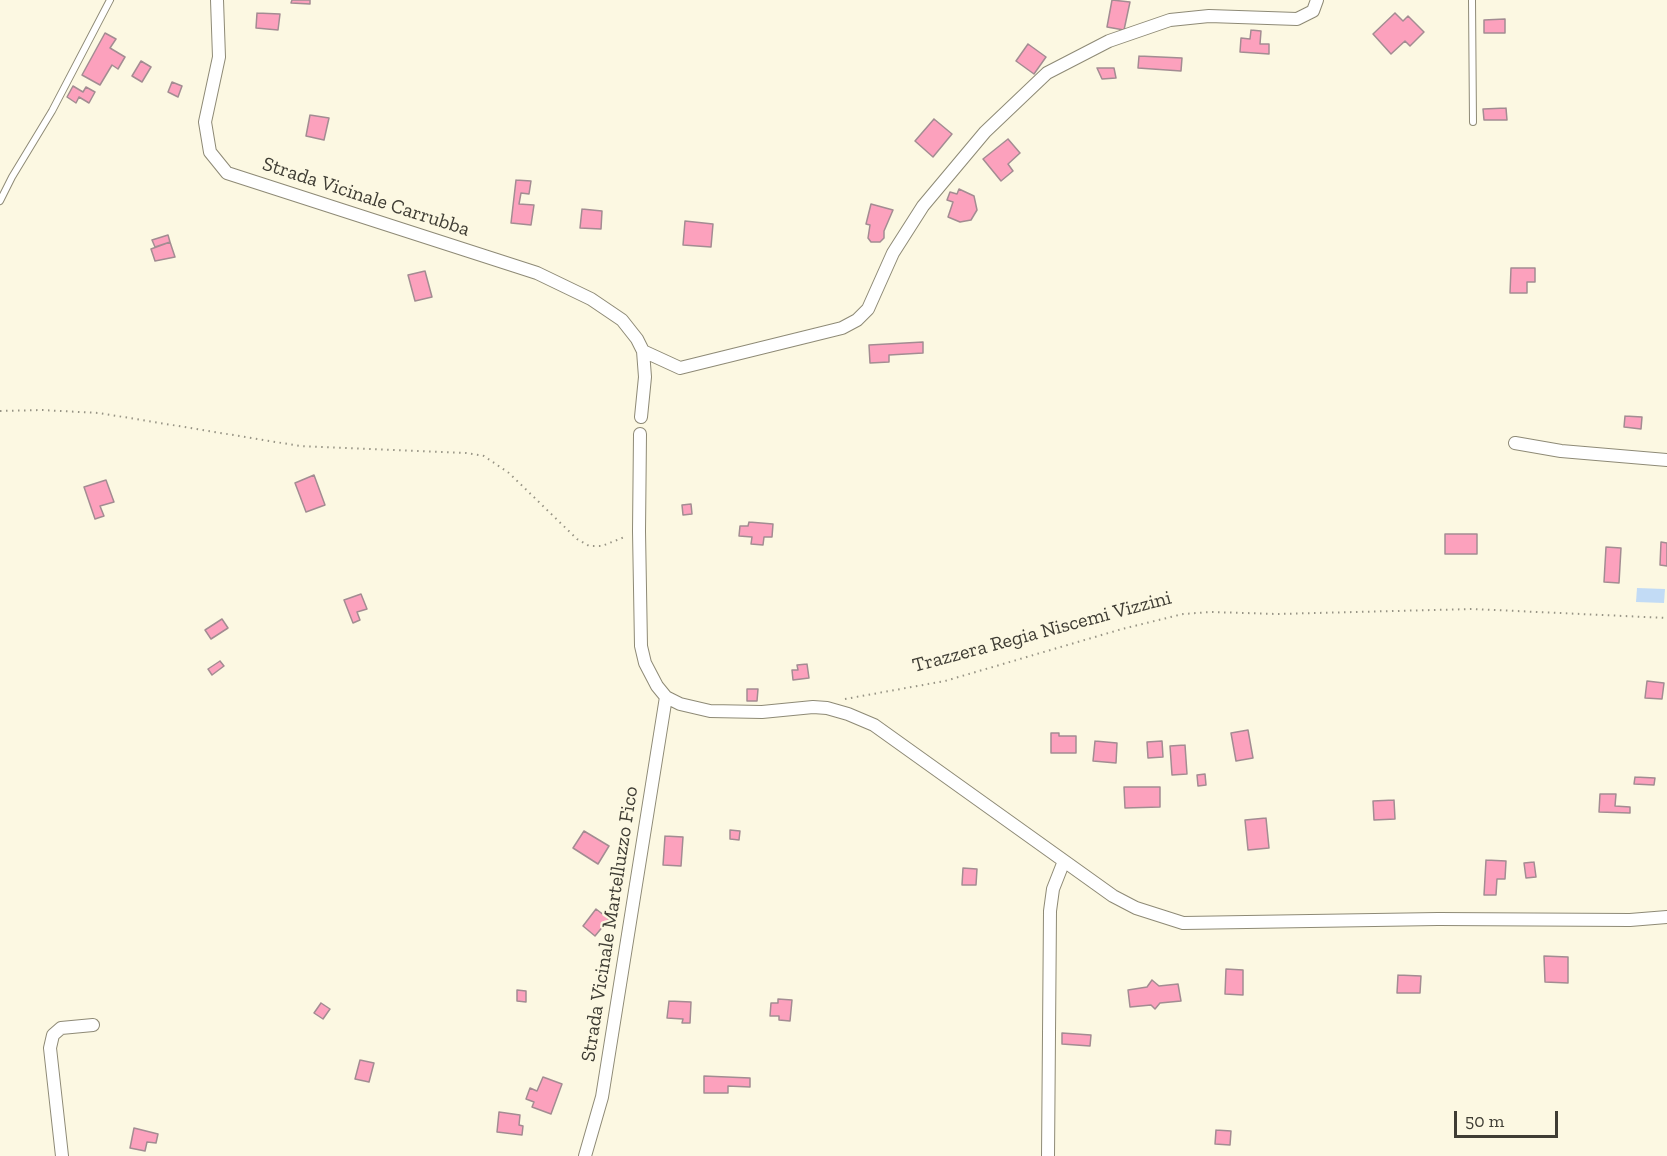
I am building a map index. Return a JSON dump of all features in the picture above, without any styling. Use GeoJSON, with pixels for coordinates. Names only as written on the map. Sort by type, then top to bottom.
{"type":"FeatureCollection","features":[{"type":"Feature","properties":{"kind":"street","name":"Strada Vicinale Carrubba"},"geometry":{"type":"LineString","coordinates":[[217,0],[219,57],[205,122],[210,152],[227,173],[537,273],[591,299],[622,320],[643,351]]}},
{"type":"Feature","properties":{"kind":"street"},"geometry":{"type":"LineString","coordinates":[[641,417],[645,377],[643,351],[680,368],[842,328],[857,320],[868,309],[893,253],[924,206],[985,132],[1047,73],[1108,40],[1170,20],[1209,16],[1297,19],[1313,11],[1317,0]]}},
{"type":"Feature","properties":{"kind":"street"},"geometry":{"type":"LineString","coordinates":[[640,434],[641,646],[649,672],[666,697],[680,704],[710,711],[762,712],[813,707],[826,708],[874,725],[1113,896],[1136,908],[1183,923],[1438,919],[1630,920],[1667,917]]}},
{"type":"Feature","properties":{"kind":"street"},"geometry":{"type":"LineString","coordinates":[[1515,443],[1561,451],[1667,460]]}},
{"type":"Feature","properties":{"kind":"street","name":"Strada Vicinale Martelluzzo Fico"},"geometry":{"type":"LineString","coordinates":[[585,1156],[602,1097],[666,697]]}},
{"type":"Feature","properties":{"kind":"street"},"geometry":{"type":"LineString","coordinates":[[1048,1156],[1050,911],[1053,889],[1064,861]]}},
{"type":"Feature","properties":{"kind":"street"},"geometry":{"type":"LineString","coordinates":[[62,1156],[50,1048],[53,1035],[61,1028],[93,1025]]}},
{"type":"Feature","properties":{"kind":"lane"},"geometry":{"type":"LineString","coordinates":[[0,201],[52,111],[110,0]]}},
{"type":"Feature","properties":{"kind":"lane"},"geometry":{"type":"LineString","coordinates":[[1472,0],[1473,122]]}},
{"type":"Feature","properties":{"kind":"path"},"geometry":{"type":"LineString","coordinates":[[0,411],[42,410],[99,413],[300,446],[466,453],[484,456],[509,473],[577,539],[589,546],[602,546],[639,531]]}},
{"type":"Feature","properties":{"kind":"path","name":"Trazzera Regia Niscemi Vizzini"},"geometry":{"type":"LineString","coordinates":[[826,708],[836,701],[945,681],[1122,629],[1183,614],[1473,609],[1667,618]]}},
{"type":"Feature","properties":{"kind":"water"},"geometry":{"type":"Polygon","coordinates":[[[1637,588],[1665,589],[1664,603],[1636,602],[1637,588]]]}},
{"type":"Feature","properties":{"kind":"building"},"geometry":{"type":"Polygon","coordinates":[[[292,0],[310,0],[310,4],[291,3],[292,0]]]}},
{"type":"Feature","properties":{"kind":"building"},"geometry":{"type":"Polygon","coordinates":[[[1112,0],[1130,2],[1124,30],[1107,27],[1112,0]]]}},
{"type":"Feature","properties":{"kind":"building"},"geometry":{"type":"Polygon","coordinates":[[[257,13],[280,14],[278,30],[256,28],[257,13]]]}},
{"type":"Feature","properties":{"kind":"building"},"geometry":{"type":"Polygon","coordinates":[[[1395,13],[1403,21],[1408,16],[1424,32],[1410,46],[1405,41],[1391,54],[1373,34],[1395,13]]]}},
{"type":"Feature","properties":{"kind":"building"},"geometry":{"type":"Polygon","coordinates":[[[1505,19],[1505,33],[1484,33],[1484,20],[1505,19]]]}},
{"type":"Feature","properties":{"kind":"building"},"geometry":{"type":"Polygon","coordinates":[[[1251,30],[1261,31],[1260,44],[1269,44],[1269,54],[1240,52],[1241,38],[1250,39],[1251,30]]]}},
{"type":"Feature","properties":{"kind":"building"},"geometry":{"type":"Polygon","coordinates":[[[105,33],[116,39],[110,48],[125,57],[118,69],[112,65],[100,85],[82,75],[105,33]]]}},
{"type":"Feature","properties":{"kind":"building"},"geometry":{"type":"Polygon","coordinates":[[[1028,44],[1046,57],[1034,74],[1016,61],[1028,44]]]}},
{"type":"Feature","properties":{"kind":"building"},"geometry":{"type":"Polygon","coordinates":[[[1139,56],[1182,58],[1181,71],[1138,68],[1139,56]]]}},
{"type":"Feature","properties":{"kind":"building"},"geometry":{"type":"Polygon","coordinates":[[[141,61],[151,67],[142,82],[132,76],[141,61]]]}},
{"type":"Feature","properties":{"kind":"building"},"geometry":{"type":"Polygon","coordinates":[[[1097,68],[1114,68],[1116,78],[1102,79],[1097,68]]]}},
{"type":"Feature","properties":{"kind":"building"},"geometry":{"type":"Polygon","coordinates":[[[172,82],[182,86],[178,97],[168,92],[172,82]]]}},
{"type":"Feature","properties":{"kind":"building"},"geometry":{"type":"Polygon","coordinates":[[[73,86],[83,92],[86,87],[95,92],[89,103],[79,97],[76,103],[67,97],[73,86]]]}},
{"type":"Feature","properties":{"kind":"building"},"geometry":{"type":"Polygon","coordinates":[[[1506,108],[1507,120],[1484,120],[1483,109],[1506,108]]]}},
{"type":"Feature","properties":{"kind":"building"},"geometry":{"type":"Polygon","coordinates":[[[310,115],[329,118],[324,140],[306,136],[310,115]]]}},
{"type":"Feature","properties":{"kind":"building"},"geometry":{"type":"Polygon","coordinates":[[[934,119],[952,134],[933,157],[915,141],[934,119]]]}},
{"type":"Feature","properties":{"kind":"building"},"geometry":{"type":"Polygon","coordinates":[[[1008,139],[1020,153],[1008,164],[1013,171],[1001,181],[983,159],[1008,139]]]}},
{"type":"Feature","properties":{"kind":"building"},"geometry":{"type":"Polygon","coordinates":[[[516,180],[531,181],[529,194],[521,193],[519,204],[534,205],[531,225],[511,223],[516,180]]]}},
{"type":"Feature","properties":{"kind":"building"},"geometry":{"type":"Polygon","coordinates":[[[959,189],[974,196],[977,210],[971,220],[960,222],[948,217],[953,202],[947,200],[950,192],[957,194],[959,189]]]}},
{"type":"Feature","properties":{"kind":"building"},"geometry":{"type":"Polygon","coordinates":[[[871,204],[893,210],[884,231],[884,238],[880,242],[871,242],[868,238],[870,225],[866,224],[871,204]]]}},
{"type":"Feature","properties":{"kind":"building"},"geometry":{"type":"Polygon","coordinates":[[[582,209],[602,211],[601,229],[580,228],[582,209]]]}},
{"type":"Feature","properties":{"kind":"building"},"geometry":{"type":"Polygon","coordinates":[[[685,221],[713,224],[711,247],[683,245],[685,221]]]}},
{"type":"Feature","properties":{"kind":"building"},"geometry":{"type":"Polygon","coordinates":[[[168,235],[170,242],[155,247],[152,240],[168,235]]]}},
{"type":"Feature","properties":{"kind":"building"},"geometry":{"type":"Polygon","coordinates":[[[170,242],[175,257],[155,261],[151,249],[170,242]]]}},
{"type":"Feature","properties":{"kind":"building"},"geometry":{"type":"Polygon","coordinates":[[[1511,268],[1535,268],[1535,282],[1527,282],[1527,293],[1510,293],[1511,268]]]}},
{"type":"Feature","properties":{"kind":"building"},"geometry":{"type":"Polygon","coordinates":[[[425,271],[432,297],[415,301],[408,275],[425,271]]]}},
{"type":"Feature","properties":{"kind":"building"},"geometry":{"type":"Polygon","coordinates":[[[923,342],[923,353],[889,355],[889,362],[870,363],[869,345],[923,342]]]}},
{"type":"Feature","properties":{"kind":"building"},"geometry":{"type":"Polygon","coordinates":[[[1625,416],[1642,417],[1641,429],[1624,427],[1625,416]]]}},
{"type":"Feature","properties":{"kind":"building"},"geometry":{"type":"Polygon","coordinates":[[[314,475],[325,505],[306,512],[295,483],[314,475]]]}},
{"type":"Feature","properties":{"kind":"building"},"geometry":{"type":"Polygon","coordinates":[[[106,480],[114,502],[100,506],[104,516],[95,519],[84,487],[106,480]]]}},
{"type":"Feature","properties":{"kind":"building"},"geometry":{"type":"Polygon","coordinates":[[[691,504],[692,514],[683,515],[682,505],[691,504]]]}},
{"type":"Feature","properties":{"kind":"building"},"geometry":{"type":"Polygon","coordinates":[[[749,522],[773,524],[772,537],[764,537],[763,545],[751,544],[752,537],[739,536],[740,526],[748,526],[749,522]]]}},
{"type":"Feature","properties":{"kind":"building"},"geometry":{"type":"Polygon","coordinates":[[[1445,534],[1477,534],[1477,554],[1445,554],[1445,534]]]}},
{"type":"Feature","properties":{"kind":"building"},"geometry":{"type":"Polygon","coordinates":[[[1661,542],[1667,543],[1667,566],[1660,565],[1661,542]]]}},
{"type":"Feature","properties":{"kind":"building"},"geometry":{"type":"Polygon","coordinates":[[[1606,547],[1621,548],[1619,583],[1604,582],[1606,547]]]}},
{"type":"Feature","properties":{"kind":"building"},"geometry":{"type":"Polygon","coordinates":[[[361,594],[367,609],[357,612],[360,620],[353,623],[344,600],[361,594]]]}},
{"type":"Feature","properties":{"kind":"building"},"geometry":{"type":"Polygon","coordinates":[[[222,619],[228,628],[211,639],[205,630],[222,619]]]}},
{"type":"Feature","properties":{"kind":"building"},"geometry":{"type":"Polygon","coordinates":[[[220,661],[224,666],[212,675],[208,669],[220,661]]]}},
{"type":"Feature","properties":{"kind":"building"},"geometry":{"type":"Polygon","coordinates":[[[807,664],[809,678],[793,680],[792,670],[798,670],[797,665],[807,664]]]}},
{"type":"Feature","properties":{"kind":"building"},"geometry":{"type":"Polygon","coordinates":[[[1647,681],[1664,683],[1662,699],[1645,698],[1647,681]]]}},
{"type":"Feature","properties":{"kind":"building"},"geometry":{"type":"Polygon","coordinates":[[[747,689],[758,689],[757,701],[747,701],[747,689]]]}},
{"type":"Feature","properties":{"kind":"building"},"geometry":{"type":"Polygon","coordinates":[[[1248,730],[1253,758],[1236,761],[1231,733],[1248,730]]]}},
{"type":"Feature","properties":{"kind":"building"},"geometry":{"type":"Polygon","coordinates":[[[1051,733],[1059,733],[1059,736],[1076,736],[1076,753],[1051,753],[1051,733]]]}},
{"type":"Feature","properties":{"kind":"building"},"geometry":{"type":"Polygon","coordinates":[[[1095,741],[1117,743],[1116,763],[1093,761],[1095,741]]]}},
{"type":"Feature","properties":{"kind":"building"},"geometry":{"type":"Polygon","coordinates":[[[1162,741],[1163,757],[1148,758],[1147,742],[1162,741]]]}},
{"type":"Feature","properties":{"kind":"building"},"geometry":{"type":"Polygon","coordinates":[[[1185,745],[1187,774],[1172,775],[1170,746],[1185,745]]]}},
{"type":"Feature","properties":{"kind":"building"},"geometry":{"type":"Polygon","coordinates":[[[1205,774],[1206,785],[1198,786],[1197,775],[1205,774]]]}},
{"type":"Feature","properties":{"kind":"building"},"geometry":{"type":"Polygon","coordinates":[[[1635,777],[1655,778],[1654,785],[1634,784],[1635,777]]]}},
{"type":"Feature","properties":{"kind":"building"},"geometry":{"type":"Polygon","coordinates":[[[1124,787],[1160,787],[1160,807],[1125,808],[1124,787]]]}},
{"type":"Feature","properties":{"kind":"building"},"geometry":{"type":"Polygon","coordinates":[[[1600,794],[1616,794],[1615,806],[1630,807],[1630,813],[1599,812],[1600,794]]]}},
{"type":"Feature","properties":{"kind":"building"},"geometry":{"type":"Polygon","coordinates":[[[1394,800],[1395,819],[1374,820],[1373,801],[1394,800]]]}},
{"type":"Feature","properties":{"kind":"building"},"geometry":{"type":"Polygon","coordinates":[[[1266,818],[1269,848],[1248,850],[1245,820],[1266,818]]]}},
{"type":"Feature","properties":{"kind":"building"},"geometry":{"type":"Polygon","coordinates":[[[730,830],[740,831],[739,840],[730,839],[730,830]]]}},
{"type":"Feature","properties":{"kind":"building"},"geometry":{"type":"Polygon","coordinates":[[[584,831],[609,846],[598,864],[573,848],[584,831]]]}},
{"type":"Feature","properties":{"kind":"building"},"geometry":{"type":"Polygon","coordinates":[[[665,836],[683,837],[681,866],[663,865],[665,836]]]}},
{"type":"Feature","properties":{"kind":"building"},"geometry":{"type":"Polygon","coordinates":[[[1486,860],[1506,861],[1505,879],[1497,879],[1496,895],[1484,895],[1486,860]]]}},
{"type":"Feature","properties":{"kind":"building"},"geometry":{"type":"Polygon","coordinates":[[[1534,862],[1536,877],[1526,878],[1524,863],[1534,862]]]}},
{"type":"Feature","properties":{"kind":"building"},"geometry":{"type":"Polygon","coordinates":[[[963,868],[977,869],[976,885],[962,885],[963,868]]]}},
{"type":"Feature","properties":{"kind":"building"},"geometry":{"type":"Polygon","coordinates":[[[596,909],[609,919],[595,936],[583,926],[596,909]]]}},
{"type":"Feature","properties":{"kind":"building"},"geometry":{"type":"Polygon","coordinates":[[[1544,956],[1568,957],[1568,983],[1545,982],[1544,956]]]}},
{"type":"Feature","properties":{"kind":"building"},"geometry":{"type":"Polygon","coordinates":[[[1226,969],[1243,970],[1243,995],[1225,994],[1226,969]]]}},
{"type":"Feature","properties":{"kind":"building"},"geometry":{"type":"Polygon","coordinates":[[[1398,975],[1421,976],[1420,993],[1397,993],[1398,975]]]}},
{"type":"Feature","properties":{"kind":"building"},"geometry":{"type":"Polygon","coordinates":[[[1152,980],[1159,986],[1178,984],[1181,1001],[1160,1003],[1155,1009],[1151,1005],[1130,1007],[1128,990],[1147,987],[1152,980]]]}},
{"type":"Feature","properties":{"kind":"building"},"geometry":{"type":"Polygon","coordinates":[[[517,990],[526,991],[526,1002],[517,1001],[517,990]]]}},
{"type":"Feature","properties":{"kind":"building"},"geometry":{"type":"Polygon","coordinates":[[[778,999],[792,1000],[790,1021],[779,1020],[779,1016],[770,1016],[771,1003],[778,1003],[778,999]]]}},
{"type":"Feature","properties":{"kind":"building"},"geometry":{"type":"Polygon","coordinates":[[[669,1001],[691,1002],[690,1023],[682,1023],[683,1019],[667,1018],[669,1001]]]}},
{"type":"Feature","properties":{"kind":"building"},"geometry":{"type":"Polygon","coordinates":[[[321,1003],[330,1009],[323,1019],[314,1013],[321,1003]]]}},
{"type":"Feature","properties":{"kind":"building"},"geometry":{"type":"Polygon","coordinates":[[[1062,1033],[1091,1035],[1090,1046],[1062,1044],[1062,1033]]]}},
{"type":"Feature","properties":{"kind":"building"},"geometry":{"type":"Polygon","coordinates":[[[360,1060],[374,1063],[369,1082],[355,1079],[360,1060]]]}},
{"type":"Feature","properties":{"kind":"building"},"geometry":{"type":"Polygon","coordinates":[[[704,1076],[750,1078],[750,1087],[728,1086],[728,1093],[704,1093],[704,1076]]]}},
{"type":"Feature","properties":{"kind":"building"},"geometry":{"type":"Polygon","coordinates":[[[543,1077],[562,1084],[551,1114],[532,1107],[534,1102],[526,1099],[530,1088],[537,1091],[543,1077]]]}},
{"type":"Feature","properties":{"kind":"building"},"geometry":{"type":"Polygon","coordinates":[[[499,1112],[520,1115],[519,1125],[523,1126],[522,1135],[497,1132],[499,1112]]]}},
{"type":"Feature","properties":{"kind":"building"},"geometry":{"type":"Polygon","coordinates":[[[134,1128],[158,1134],[156,1143],[147,1142],[145,1151],[130,1148],[134,1128]]]}},
{"type":"Feature","properties":{"kind":"building"},"geometry":{"type":"Polygon","coordinates":[[[1216,1130],[1231,1131],[1230,1145],[1215,1144],[1216,1130]]]}}]}
